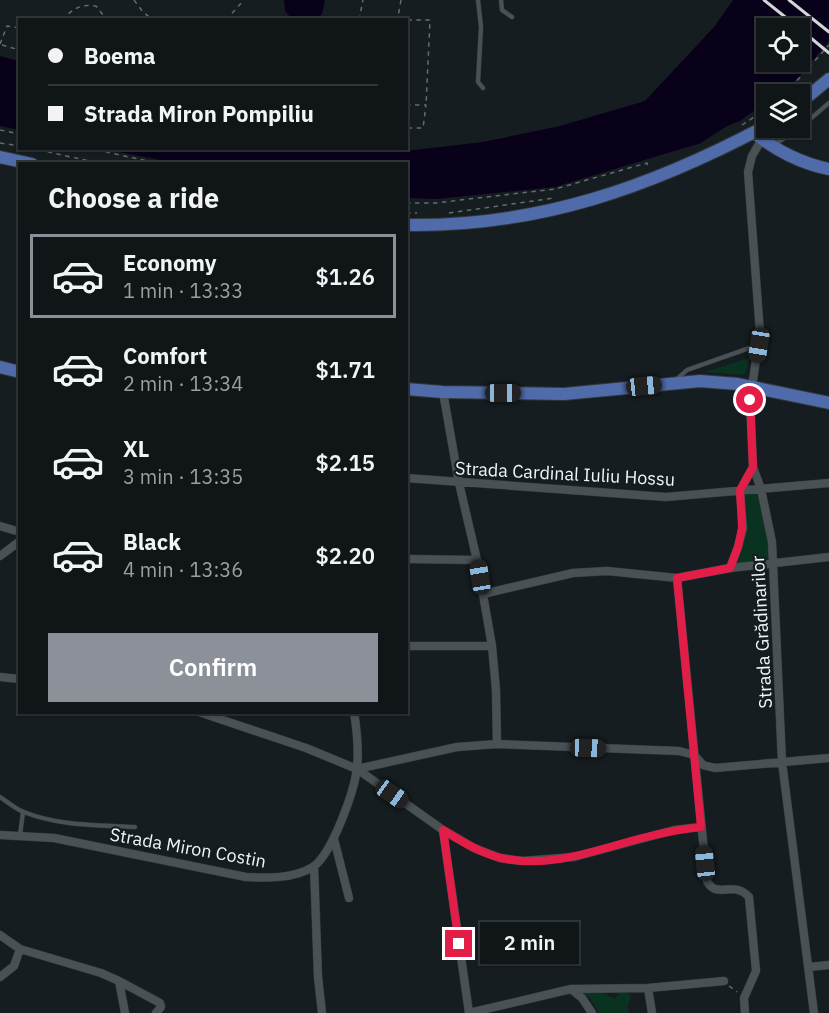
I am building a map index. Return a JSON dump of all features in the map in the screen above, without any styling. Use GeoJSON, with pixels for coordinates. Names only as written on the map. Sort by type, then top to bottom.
{"type":"FeatureCollection","features":[{"type":"Feature","properties":{"kind":"main road"},"geometry":{"type":"LineString","coordinates":[[810,95],[829,79]]}},
{"type":"Feature","properties":{"kind":"main road"},"geometry":{"type":"LineString","coordinates":[[408,225],[448,226],[511,219],[567,207],[652,180],[722,150],[763,139],[809,164],[829,169]]}},
{"type":"Feature","properties":{"kind":"main road"},"geometry":{"type":"LineString","coordinates":[[0,157],[23,162]]}},
{"type":"Feature","properties":{"kind":"main road"},"geometry":{"type":"LineString","coordinates":[[0,367],[18,372]]}},
{"type":"Feature","properties":{"kind":"main road"},"geometry":{"type":"LineString","coordinates":[[408,389],[564,394],[700,381],[752,387],[829,402]]}},
{"type":"Feature","properties":{"kind":"street","name":"Strada Grădinarilor"},"geometry":{"type":"LineString","coordinates":[[763,139],[752,156],[748,183],[758,301],[759,345],[750,400],[753,467],[761,489],[775,563],[783,762],[814,1013]]}},
{"type":"Feature","properties":{"kind":"street"},"geometry":{"type":"LineString","coordinates":[[443,392],[492,646],[497,744]]}},
{"type":"Feature","properties":{"kind":"street"},"geometry":{"type":"LineString","coordinates":[[740,490],[753,467]]}},
{"type":"Feature","properties":{"kind":"street","name":"Strada Cardinal Iuliu Hossu"},"geometry":{"type":"LineString","coordinates":[[408,478],[666,498],[829,483]]}},
{"type":"Feature","properties":{"kind":"street","name":"Strada Grădinarilor"},"geometry":{"type":"LineString","coordinates":[[730,568],[742,528],[740,490]]}},
{"type":"Feature","properties":{"kind":"street"},"geometry":{"type":"LineString","coordinates":[[0,526],[18,531]]}},
{"type":"Feature","properties":{"kind":"street"},"geometry":{"type":"LineString","coordinates":[[0,556],[18,542]]}},
{"type":"Feature","properties":{"kind":"street"},"geometry":{"type":"LineString","coordinates":[[483,594],[573,573],[608,571],[677,578],[730,568],[829,557]]}},
{"type":"Feature","properties":{"kind":"street"},"geometry":{"type":"LineString","coordinates":[[408,559],[477,560]]}},
{"type":"Feature","properties":{"kind":"street"},"geometry":{"type":"LineString","coordinates":[[677,578],[707,881],[710,888],[714,890],[740,890],[749,897],[756,972],[744,998],[746,1013]]}},
{"type":"Feature","properties":{"kind":"street"},"geometry":{"type":"LineString","coordinates":[[408,646],[492,646]]}},
{"type":"Feature","properties":{"kind":"street"},"geometry":{"type":"LineString","coordinates":[[0,677],[18,679]]}},
{"type":"Feature","properties":{"kind":"street"},"geometry":{"type":"LineString","coordinates":[[205,714],[306,748],[357,769],[443,830],[474,848],[500,858],[522,861],[574,857],[674,830],[701,827]]}},
{"type":"Feature","properties":{"kind":"street"},"geometry":{"type":"LineString","coordinates":[[322,1013],[318,977],[314,866],[334,839],[343,819],[357,769],[358,738],[354,714]]}},
{"type":"Feature","properties":{"kind":"street"},"geometry":{"type":"LineString","coordinates":[[357,769],[457,747],[497,744],[679,751],[694,755],[703,765],[716,768],[829,758]]}},
{"type":"Feature","properties":{"kind":"street"},"geometry":{"type":"LineString","coordinates":[[443,830],[469,1013],[571,989],[648,987],[724,981]]}},
{"type":"Feature","properties":{"kind":"street","name":"Strada Miron Costin"},"geometry":{"type":"LineString","coordinates":[[0,835],[54,838],[246,877],[286,876],[314,866]]}},
{"type":"Feature","properties":{"kind":"street"},"geometry":{"type":"LineString","coordinates":[[334,839],[349,898]]}},
{"type":"Feature","properties":{"kind":"street"},"geometry":{"type":"LineString","coordinates":[[0,935],[20,949],[101,973],[119,981],[160,1004],[161,1007],[156,1013]]}},
{"type":"Feature","properties":{"kind":"street"},"geometry":{"type":"LineString","coordinates":[[0,977],[14,966],[20,949]]}},
{"type":"Feature","properties":{"kind":"street"},"geometry":{"type":"LineString","coordinates":[[809,967],[829,965]]}},
{"type":"Feature","properties":{"kind":"street"},"geometry":{"type":"LineString","coordinates":[[119,981],[124,1013]]}},
{"type":"Feature","properties":{"kind":"street"},"geometry":{"type":"LineString","coordinates":[[648,987],[652,1013]]}},
{"type":"Feature","properties":{"kind":"street"},"geometry":{"type":"LineString","coordinates":[[571,989],[582,998],[592,1013]]}},
{"type":"Feature","properties":{"kind":"lane"},"geometry":{"type":"LineString","coordinates":[[478,0],[481,27],[478,82],[483,88]]}},
{"type":"Feature","properties":{"kind":"lane"},"geometry":{"type":"LineString","coordinates":[[501,0],[502,10],[512,17]]}},
{"type":"Feature","properties":{"kind":"lane"},"geometry":{"type":"LineString","coordinates":[[763,139],[793,133],[829,102]]}},
{"type":"Feature","properties":{"kind":"lane"},"geometry":{"type":"LineString","coordinates":[[672,384],[687,370],[759,345]]}},
{"type":"Feature","properties":{"kind":"lane"},"geometry":{"type":"LineString","coordinates":[[0,797],[23,812],[84,825],[135,827]]}},
{"type":"Feature","properties":{"kind":"lane"},"geometry":{"type":"LineString","coordinates":[[20,836],[23,812]]}},
{"type":"Feature","properties":{"kind":"path"},"geometry":{"type":"LineString","coordinates":[[134,0],[150,18]]}},
{"type":"Feature","properties":{"kind":"path"},"geometry":{"type":"LineString","coordinates":[[228,18],[244,0]]}},
{"type":"Feature","properties":{"kind":"path"},"geometry":{"type":"LineString","coordinates":[[359,18],[363,0]]}},
{"type":"Feature","properties":{"kind":"path"},"geometry":{"type":"LineString","coordinates":[[401,0],[398,17],[402,18]]}},
{"type":"Feature","properties":{"kind":"path"},"geometry":{"type":"LineString","coordinates":[[64,18],[77,6],[88,5],[96,6],[105,18]]}},
{"type":"Feature","properties":{"kind":"path"},"geometry":{"type":"LineString","coordinates":[[408,20],[430,20],[423,128],[408,128]]}},
{"type":"Feature","properties":{"kind":"path"},"geometry":{"type":"LineString","coordinates":[[18,28],[7,26],[0,45],[18,50]]}},
{"type":"Feature","properties":{"kind":"path"},"geometry":{"type":"LineString","coordinates":[[794,84],[829,45]]}},
{"type":"Feature","properties":{"kind":"path"},"geometry":{"type":"LineString","coordinates":[[408,105],[426,105]]}},
{"type":"Feature","properties":{"kind":"path"},"geometry":{"type":"LineString","coordinates":[[737,128],[756,116]]}},
{"type":"Feature","properties":{"kind":"path"},"geometry":{"type":"LineString","coordinates":[[0,130],[18,134]]}},
{"type":"Feature","properties":{"kind":"path"},"geometry":{"type":"LineString","coordinates":[[0,143],[18,146]]}},
{"type":"Feature","properties":{"kind":"path"},"geometry":{"type":"LineString","coordinates":[[39,150],[94,162]]}},
{"type":"Feature","properties":{"kind":"path"},"geometry":{"type":"LineString","coordinates":[[97,150],[152,162]]}},
{"type":"Feature","properties":{"kind":"path"},"geometry":{"type":"LineString","coordinates":[[408,203],[435,203],[555,189],[646,163]]}},
{"type":"Feature","properties":{"kind":"path"},"geometry":{"type":"LineString","coordinates":[[448,213],[558,197]]}},
{"type":"Feature","properties":{"kind":"path"},"geometry":{"type":"LineString","coordinates":[[408,213],[417,213]]}},
{"type":"Feature","properties":{"kind":"path"},"geometry":{"type":"LineString","coordinates":[[724,981],[744,998]]}},
{"type":"Feature","properties":{"kind":"green space"},"geometry":{"type":"Polygon","coordinates":[[[749,358],[746,372],[743,375],[705,372],[749,358]]]}},
{"type":"Feature","properties":{"kind":"green space"},"geometry":{"type":"Polygon","coordinates":[[[761,489],[775,563],[730,568],[743,528],[740,491],[761,489]]]}},
{"type":"Feature","properties":{"kind":"green space"},"geometry":{"type":"Polygon","coordinates":[[[578,991],[601,992],[615,999],[619,992],[626,991],[631,996],[628,1005],[629,1013],[599,1013],[590,998],[578,991]]]}},
{"type":"Feature","properties":{"kind":"shaded area"},"geometry":{"type":"Polygon","coordinates":[[[284,0],[325,0],[322,14],[317,18],[291,18],[285,11],[284,0]]]}},
{"type":"Feature","properties":{"kind":"shaded area"},"geometry":{"type":"Polygon","coordinates":[[[733,0],[829,0],[829,41],[810,64],[810,18],[756,18],[756,72],[803,72],[791,84],[756,84],[756,109],[740,121],[727,126],[701,143],[555,187],[437,199],[408,198],[408,162],[170,162],[109,150],[388,150],[397,152],[483,142],[560,126],[645,101],[714,27],[733,0]]]}},
{"type":"Feature","properties":{"kind":"shaded area"},"geometry":{"type":"Polygon","coordinates":[[[0,56],[18,61],[18,130],[0,126],[0,56]]]}},
{"type":"Feature","properties":{"kind":"railway"},"geometry":{"type":"LineString","coordinates":[[764,0],[786,18]]}},
{"type":"Feature","properties":{"kind":"railway"},"geometry":{"type":"LineString","coordinates":[[789,0],[829,32]]}},
{"type":"Feature","properties":{"kind":"railway"},"geometry":{"type":"LineString","coordinates":[[810,37],[829,53]]}},
{"type":"Feature","properties":{"kind":"route"},"geometry":{"type":"LineString","coordinates":[[459,944],[443,830],[474,848],[500,858],[548,861],[574,857],[674,830],[701,827],[677,578],[730,568],[742,528],[740,490],[753,467],[750,400]]}}]}
